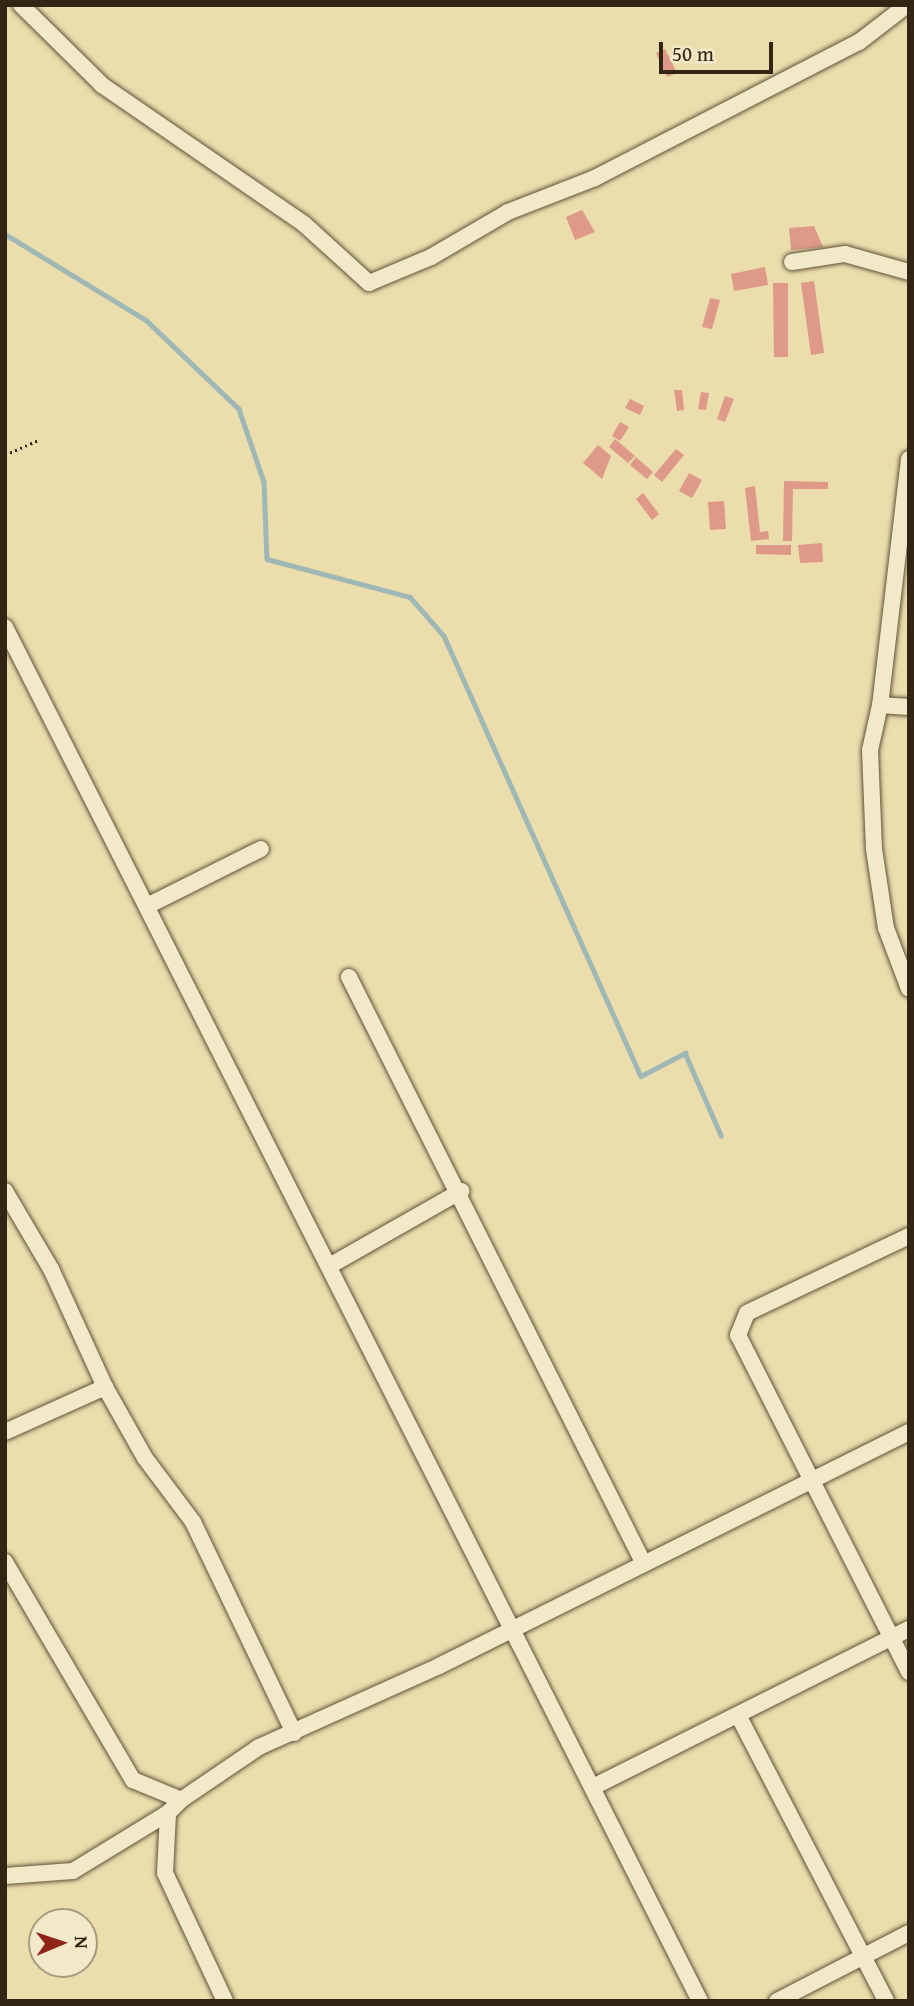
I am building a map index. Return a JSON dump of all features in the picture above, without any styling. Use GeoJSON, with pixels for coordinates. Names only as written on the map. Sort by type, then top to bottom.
{"type":"FeatureCollection","features":[{"type":"Feature","properties":{"kind":"street"},"geometry":{"type":"LineString","coordinates":[[21,5],[102,85],[304,224],[369,284],[431,257],[508,212],[587,182],[847,48],[906,5]]}},
{"type":"Feature","properties":{"kind":"street"},"geometry":{"type":"LineString","coordinates":[[792,262],[845,254],[909,272]]}},
{"type":"Feature","properties":{"kind":"street"},"geometry":{"type":"LineString","coordinates":[[909,460],[880,705],[870,750],[874,849],[886,928],[909,989]]}},
{"type":"Feature","properties":{"kind":"street"},"geometry":{"type":"LineString","coordinates":[[5,626],[331,1265],[509,1629],[595,1786],[700,2001]]}},
{"type":"Feature","properties":{"kind":"street"},"geometry":{"type":"LineString","coordinates":[[880,705],[909,707]]}},
{"type":"Feature","properties":{"kind":"street"},"geometry":{"type":"LineString","coordinates":[[149,905],[261,849]]}},
{"type":"Feature","properties":{"kind":"street"},"geometry":{"type":"LineString","coordinates":[[349,977],[461,1191],[643,1562]]}},
{"type":"Feature","properties":{"kind":"street"},"geometry":{"type":"LineString","coordinates":[[5,1191],[51,1269],[105,1387],[145,1458],[193,1522],[294,1733]]}},
{"type":"Feature","properties":{"kind":"street"},"geometry":{"type":"LineString","coordinates":[[331,1265],[461,1191]]}},
{"type":"Feature","properties":{"kind":"street"},"geometry":{"type":"LineString","coordinates":[[909,1236],[747,1313],[738,1326],[740,1343],[909,1672]]}},
{"type":"Feature","properties":{"kind":"street"},"geometry":{"type":"LineString","coordinates":[[5,1432],[105,1387]]}},
{"type":"Feature","properties":{"kind":"street"},"geometry":{"type":"LineString","coordinates":[[5,1877],[73,1871],[168,1813],[221,1769],[643,1562],[811,1485],[909,1432]]}},
{"type":"Feature","properties":{"kind":"street"},"geometry":{"type":"LineString","coordinates":[[5,1562],[133,1780],[181,1800]]}},
{"type":"Feature","properties":{"kind":"street"},"geometry":{"type":"LineString","coordinates":[[595,1786],[909,1629]]}},
{"type":"Feature","properties":{"kind":"street"},"geometry":{"type":"LineString","coordinates":[[738,1714],[886,2001]]}},
{"type":"Feature","properties":{"kind":"street"},"geometry":{"type":"LineString","coordinates":[[168,1813],[165,1873],[225,2001]]}},
{"type":"Feature","properties":{"kind":"street"},"geometry":{"type":"LineString","coordinates":[[777,2001],[909,1933]]}},
{"type":"Feature","properties":{"kind":"path"},"geometry":{"type":"LineString","coordinates":[[5,455],[37,441]]}},
{"type":"Feature","properties":{"kind":"building"},"geometry":{"type":"Polygon","coordinates":[[[665,49],[677,73],[667,77],[656,53],[665,49]]]}},
{"type":"Feature","properties":{"kind":"building"},"geometry":{"type":"Polygon","coordinates":[[[582,210],[595,232],[575,240],[566,217],[582,210]]]}},
{"type":"Feature","properties":{"kind":"building"},"geometry":{"type":"Polygon","coordinates":[[[814,226],[823,247],[791,250],[789,228],[814,226]]]}},
{"type":"Feature","properties":{"kind":"building"},"geometry":{"type":"Polygon","coordinates":[[[765,267],[768,285],[734,291],[731,274],[765,267]]]}},
{"type":"Feature","properties":{"kind":"building"},"geometry":{"type":"Polygon","coordinates":[[[814,281],[824,353],[811,355],[801,283],[814,281]]]}},
{"type":"Feature","properties":{"kind":"building"},"geometry":{"type":"Polygon","coordinates":[[[773,283],[788,283],[788,357],[774,357],[773,283]]]}},
{"type":"Feature","properties":{"kind":"building"},"geometry":{"type":"Polygon","coordinates":[[[710,298],[720,300],[712,329],[702,327],[710,298]]]}},
{"type":"Feature","properties":{"kind":"building"},"geometry":{"type":"Polygon","coordinates":[[[674,390],[682,390],[684,410],[677,411],[674,390]]]}},
{"type":"Feature","properties":{"kind":"building"},"geometry":{"type":"Polygon","coordinates":[[[701,392],[709,393],[706,410],[698,409],[701,392]]]}},
{"type":"Feature","properties":{"kind":"building"},"geometry":{"type":"Polygon","coordinates":[[[725,396],[734,399],[725,422],[717,419],[725,396]]]}},
{"type":"Feature","properties":{"kind":"building"},"geometry":{"type":"Polygon","coordinates":[[[630,399],[644,406],[640,415],[625,408],[630,399]]]}},
{"type":"Feature","properties":{"kind":"building"},"geometry":{"type":"Polygon","coordinates":[[[620,422],[629,427],[620,441],[612,436],[620,422]]]}},
{"type":"Feature","properties":{"kind":"building"},"geometry":{"type":"Polygon","coordinates":[[[615,439],[635,456],[628,463],[609,447],[615,439]]]}},
{"type":"Feature","properties":{"kind":"building"},"geometry":{"type":"Polygon","coordinates":[[[598,445],[611,456],[602,479],[583,463],[598,445]]]}},
{"type":"Feature","properties":{"kind":"building"},"geometry":{"type":"Polygon","coordinates":[[[676,449],[684,455],[662,482],[654,475],[676,449]]]}},
{"type":"Feature","properties":{"kind":"building"},"geometry":{"type":"Polygon","coordinates":[[[636,457],[653,472],[647,479],[630,465],[636,457]]]}},
{"type":"Feature","properties":{"kind":"building"},"geometry":{"type":"Polygon","coordinates":[[[689,473],[702,480],[692,498],[679,491],[689,473]]]}},
{"type":"Feature","properties":{"kind":"building"},"geometry":{"type":"Polygon","coordinates":[[[784,481],[828,482],[828,489],[793,489],[792,541],[783,541],[784,481]]]}},
{"type":"Feature","properties":{"kind":"building"},"geometry":{"type":"Polygon","coordinates":[[[755,486],[760,532],[768,531],[769,539],[751,541],[745,488],[755,486]]]}},
{"type":"Feature","properties":{"kind":"building"},"geometry":{"type":"Polygon","coordinates":[[[643,493],[659,514],[652,520],[636,499],[643,493]]]}},
{"type":"Feature","properties":{"kind":"building"},"geometry":{"type":"Polygon","coordinates":[[[724,501],[726,529],[710,530],[708,502],[724,501]]]}},
{"type":"Feature","properties":{"kind":"building"},"geometry":{"type":"Polygon","coordinates":[[[822,543],[823,562],[800,563],[798,545],[822,543]]]}},
{"type":"Feature","properties":{"kind":"building"},"geometry":{"type":"Polygon","coordinates":[[[756,545],[791,545],[791,555],[756,554],[756,545]]]}},
{"type":"Feature","properties":{"kind":"waterway"},"geometry":{"type":"LineString","coordinates":[[5,234],[146,320],[239,409],[264,482],[267,559],[410,597],[444,636],[641,1076],[685,1053],[721,1135]]}}]}
